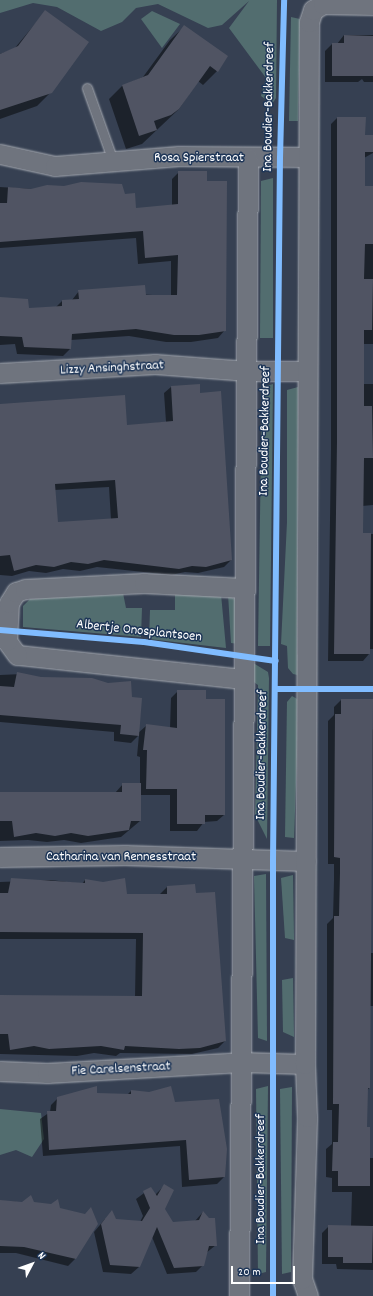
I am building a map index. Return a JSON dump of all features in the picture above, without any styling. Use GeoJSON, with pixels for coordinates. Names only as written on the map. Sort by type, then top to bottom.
{"type":"FeatureCollection","features":[{"type":"Feature","properties":{"kind":"street"},"geometry":{"type":"LineString","coordinates":[[308,1296],[302,1279],[307,1117],[305,1064],[309,22],[313,10],[323,4],[373,5]]}},
{"type":"Feature","properties":{"kind":"street","name":"Rosa Spierstraat"},"geometry":{"type":"LineString","coordinates":[[0,154],[55,166],[113,160],[179,156],[248,158],[308,157]]}},
{"type":"Feature","properties":{"kind":"street","name":"Ina Boudier-Bakkerdreef"},"geometry":{"type":"LineString","coordinates":[[239,1296],[242,1062],[243,679],[248,371],[248,158]]}},
{"type":"Feature","properties":{"kind":"street","name":"Lizzy Ansinghstraat"},"geometry":{"type":"LineString","coordinates":[[0,373],[155,364],[248,371],[307,371]]}},
{"type":"Feature","properties":{"kind":"street"},"geometry":{"type":"LineString","coordinates":[[243,679],[17,655],[10,649],[7,641],[9,603],[16,592],[25,589],[144,583],[244,588]]}},
{"type":"Feature","properties":{"kind":"street","name":"Catharina van Rennesstraat"},"geometry":{"type":"LineString","coordinates":[[0,857],[125,855],[242,859]]}},
{"type":"Feature","properties":{"kind":"street"},"geometry":{"type":"LineString","coordinates":[[242,859],[306,862]]}},
{"type":"Feature","properties":{"kind":"street"},"geometry":{"type":"LineString","coordinates":[[242,1062],[305,1064]]}},
{"type":"Feature","properties":{"kind":"street","name":"Fie Carelsenstraat"},"geometry":{"type":"LineString","coordinates":[[0,1071],[47,1073],[242,1062]]}},
{"type":"Feature","properties":{"kind":"lane"},"geometry":{"type":"LineString","coordinates":[[87,88],[113,160]]}},
{"type":"Feature","properties":{"kind":"green space"},"geometry":{"type":"Polygon","coordinates":[[[0,0],[277,0],[276,98],[272,104],[261,96],[266,78],[229,28],[249,1],[222,25],[208,28],[158,4],[136,8],[122,22],[101,31],[57,7],[33,3],[0,13],[0,0]]]}},
{"type":"Feature","properties":{"kind":"green space"},"geometry":{"type":"Polygon","coordinates":[[[152,11],[180,24],[162,48],[141,19],[152,11]]]}},
{"type":"Feature","properties":{"kind":"green space"},"geometry":{"type":"Polygon","coordinates":[[[291,17],[300,19],[298,121],[289,121],[291,17]]]}},
{"type":"Feature","properties":{"kind":"green space"},"geometry":{"type":"Polygon","coordinates":[[[273,178],[273,338],[260,338],[261,181],[273,178]]]}},
{"type":"Feature","properties":{"kind":"green space"},"geometry":{"type":"Polygon","coordinates":[[[273,384],[270,646],[258,646],[262,387],[273,384]]]}},
{"type":"Feature","properties":{"kind":"green space"},"geometry":{"type":"Polygon","coordinates":[[[298,387],[297,654],[302,659],[302,676],[293,674],[288,668],[287,646],[281,644],[287,522],[287,390],[298,387]]]}},
{"type":"Feature","properties":{"kind":"green space"},"geometry":{"type":"Polygon","coordinates":[[[123,593],[126,608],[142,608],[141,637],[23,627],[23,606],[30,599],[123,593]]]}},
{"type":"Feature","properties":{"kind":"green space"},"geometry":{"type":"Polygon","coordinates":[[[175,594],[221,594],[226,648],[149,639],[150,610],[175,610],[175,594]]]}},
{"type":"Feature","properties":{"kind":"green space"},"geometry":{"type":"Polygon","coordinates":[[[228,594],[239,603],[239,644],[231,643],[228,594]]]}},
{"type":"Feature","properties":{"kind":"green space"},"geometry":{"type":"Polygon","coordinates":[[[253,663],[268,672],[269,678],[267,839],[255,815],[258,685],[251,680],[253,663]]]}},
{"type":"Feature","properties":{"kind":"green space"},"geometry":{"type":"Polygon","coordinates":[[[292,696],[299,700],[294,838],[285,837],[287,702],[292,696]]]}},
{"type":"Feature","properties":{"kind":"green space"},"geometry":{"type":"Polygon","coordinates":[[[266,874],[267,1041],[258,1038],[254,876],[266,874]]]}},
{"type":"Feature","properties":{"kind":"green space"},"geometry":{"type":"Polygon","coordinates":[[[293,875],[294,940],[285,938],[281,878],[293,875]]]}},
{"type":"Feature","properties":{"kind":"green space"},"geometry":{"type":"Polygon","coordinates":[[[293,978],[294,1037],[283,1032],[282,980],[293,978]]]}},
{"type":"Feature","properties":{"kind":"green space"},"geometry":{"type":"Polygon","coordinates":[[[268,1086],[266,1272],[258,1274],[256,1089],[268,1086]]]}},
{"type":"Feature","properties":{"kind":"green space"},"geometry":{"type":"Polygon","coordinates":[[[292,1087],[291,1272],[282,1274],[280,1089],[292,1087]]]}},
{"type":"Feature","properties":{"kind":"green space"},"geometry":{"type":"Polygon","coordinates":[[[0,1109],[41,1113],[44,1139],[32,1157],[16,1150],[0,1155],[0,1109]]]}},
{"type":"Feature","properties":{"kind":"building"},"geometry":{"type":"Polygon","coordinates":[[[45,10],[89,42],[52,93],[0,110],[0,54],[18,46],[45,10]]]}},
{"type":"Feature","properties":{"kind":"building"},"geometry":{"type":"Polygon","coordinates":[[[184,25],[228,56],[218,72],[210,66],[179,109],[171,115],[154,121],[157,130],[139,136],[122,85],[148,75],[184,25]]]}},
{"type":"Feature","properties":{"kind":"building"},"geometry":{"type":"Polygon","coordinates":[[[344,35],[373,36],[373,76],[332,76],[332,43],[344,43],[344,35]]]}},
{"type":"Feature","properties":{"kind":"building"},"geometry":{"type":"Polygon","coordinates":[[[337,117],[366,117],[365,135],[373,135],[373,152],[365,152],[365,186],[373,186],[373,244],[365,244],[364,279],[373,279],[372,330],[364,330],[364,406],[372,406],[373,458],[364,458],[363,533],[371,533],[370,654],[334,654],[337,441],[337,117]]]}},
{"type":"Feature","properties":{"kind":"building"},"geometry":{"type":"Polygon","coordinates":[[[178,171],[207,171],[207,181],[227,181],[226,331],[199,335],[174,335],[136,329],[72,334],[71,349],[24,347],[22,337],[0,336],[0,297],[28,299],[29,308],[62,306],[62,300],[79,299],[78,290],[145,285],[146,295],[177,295],[178,255],[145,258],[143,231],[0,242],[0,203],[7,203],[8,187],[31,189],[47,185],[64,186],[81,182],[122,184],[125,194],[135,193],[136,208],[178,204],[178,171]]]}},
{"type":"Feature","properties":{"kind":"building"},"geometry":{"type":"Polygon","coordinates":[[[200,384],[200,393],[221,391],[232,560],[206,567],[192,566],[179,569],[104,560],[88,564],[71,562],[54,567],[36,565],[14,571],[10,555],[0,556],[0,404],[125,395],[127,425],[173,421],[171,386],[200,384]],[[115,480],[55,484],[58,522],[118,518],[115,480]]]}},
{"type":"Feature","properties":{"kind":"building"},"geometry":{"type":"Polygon","coordinates":[[[17,672],[41,677],[92,678],[108,683],[131,681],[132,697],[142,698],[139,736],[120,734],[121,725],[0,715],[0,686],[14,687],[17,672]]]}},
{"type":"Feature","properties":{"kind":"building"},"geometry":{"type":"Polygon","coordinates":[[[177,690],[206,690],[206,699],[225,699],[225,815],[205,815],[205,824],[177,824],[177,789],[146,789],[147,750],[143,750],[146,724],[177,728],[177,690]]]}},
{"type":"Feature","properties":{"kind":"building"},"geometry":{"type":"Polygon","coordinates":[[[341,699],[373,699],[370,1088],[368,1088],[367,1127],[370,1127],[370,1186],[338,1186],[338,1171],[332,1171],[333,1142],[338,1142],[339,1104],[333,1104],[334,916],[339,916],[340,872],[340,858],[334,857],[335,714],[341,714],[341,699]]]}},
{"type":"Feature","properties":{"kind":"building"},"geometry":{"type":"Polygon","coordinates":[[[122,783],[141,783],[141,821],[131,821],[129,830],[88,836],[71,833],[55,836],[36,833],[14,837],[12,821],[0,821],[0,792],[122,792],[122,783]]]}},
{"type":"Feature","properties":{"kind":"building"},"geometry":{"type":"Polygon","coordinates":[[[11,878],[85,883],[85,879],[103,882],[125,878],[127,894],[167,894],[167,886],[195,884],[196,893],[215,892],[226,1041],[200,1048],[179,1049],[125,1046],[124,1050],[101,1046],[49,1049],[34,1046],[10,1050],[8,1034],[0,1034],[0,995],[142,996],[143,933],[0,932],[0,893],[8,893],[11,878]]]}},
{"type":"Feature","properties":{"kind":"building"},"geometry":{"type":"Polygon","coordinates":[[[97,1086],[97,1093],[131,1094],[131,1090],[149,1092],[171,1086],[175,1102],[219,1099],[227,1149],[225,1177],[189,1180],[186,1140],[49,1150],[47,1111],[56,1111],[57,1097],[97,1086]]]}},
{"type":"Feature","properties":{"kind":"building"},"geometry":{"type":"Polygon","coordinates":[[[164,1184],[174,1190],[165,1209],[173,1222],[199,1220],[203,1211],[209,1218],[215,1218],[217,1246],[209,1246],[204,1266],[174,1268],[157,1227],[140,1267],[110,1265],[101,1224],[112,1210],[116,1219],[142,1221],[150,1208],[143,1191],[151,1187],[157,1196],[164,1184]]]}},
{"type":"Feature","properties":{"kind":"building"},"geometry":{"type":"Polygon","coordinates":[[[31,1195],[34,1202],[51,1204],[58,1199],[60,1208],[85,1214],[91,1207],[98,1224],[76,1259],[24,1247],[0,1246],[0,1200],[22,1202],[31,1195]]]}},
{"type":"Feature","properties":{"kind":"building"},"geometry":{"type":"Polygon","coordinates":[[[328,1225],[373,1226],[372,1263],[343,1263],[343,1257],[328,1257],[328,1225]]]}},
{"type":"Feature","properties":{"kind":"cycle path"},"geometry":{"type":"LineString","coordinates":[[273,1296],[273,860],[280,158],[284,0]]}},
{"type":"Feature","properties":{"kind":"cycle path","name":"Albertje Onosplantsoen"},"geometry":{"type":"LineString","coordinates":[[0,630],[144,642],[276,661]]}},
{"type":"Feature","properties":{"kind":"cycle path"},"geometry":{"type":"LineString","coordinates":[[276,689],[373,689]]}}]}
